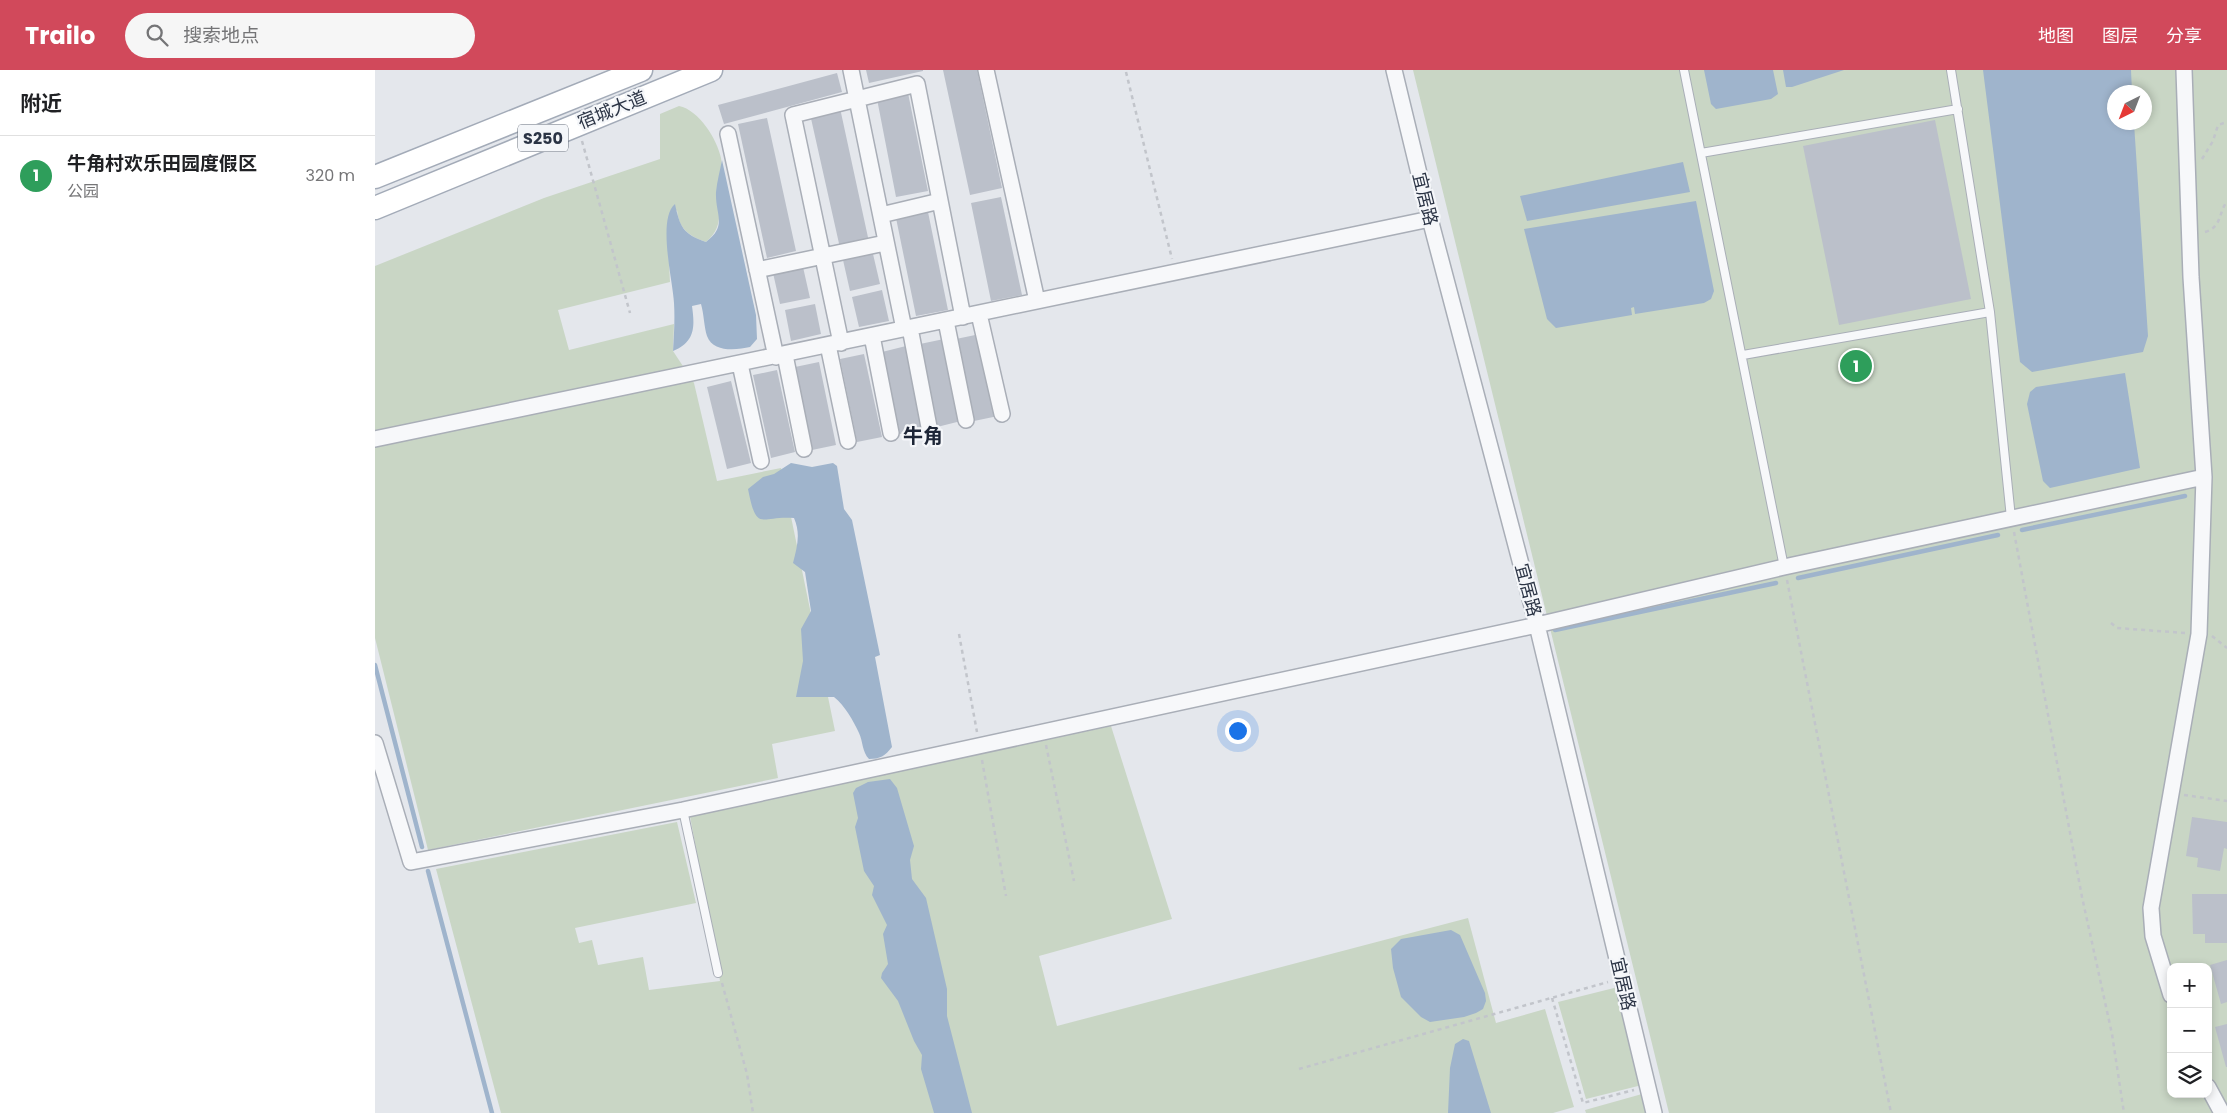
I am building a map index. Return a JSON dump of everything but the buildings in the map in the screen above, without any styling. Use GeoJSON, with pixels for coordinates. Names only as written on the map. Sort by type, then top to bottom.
{"type":"FeatureCollection","features":[{"type":"Feature","properties":{"kind":"main road","name":"宿城大道"},"geometry":{"type":"LineString","coordinates":[[375,177],[641,70]]}},
{"type":"Feature","properties":{"kind":"main road","name":"宿城大道"},"geometry":{"type":"LineString","coordinates":[[375,208],[711,70]]}},
{"type":"Feature","properties":{"kind":"street"},"geometry":{"type":"LineString","coordinates":[[851,70],[885,243],[929,426]]}},
{"type":"Feature","properties":{"kind":"street"},"geometry":{"type":"LineString","coordinates":[[986,70],[1037,301]]}},
{"type":"Feature","properties":{"kind":"street","name":"宜居路"},"geometry":{"type":"LineString","coordinates":[[1394,70],[1430,219],[1537,625],[1654,1113]]}},
{"type":"Feature","properties":{"kind":"street"},"geometry":{"type":"LineString","coordinates":[[2167,982],[2153,936],[2151,908],[2199,634],[2204,477],[2190,236],[2184,70]]}},
{"type":"Feature","properties":{"kind":"street"},"geometry":{"type":"LineString","coordinates":[[848,441],[823,256],[793,115],[917,84],[963,317]]}},
{"type":"Feature","properties":{"kind":"street"},"geometry":{"type":"LineString","coordinates":[[728,134],[757,270],[804,449]]}},
{"type":"Feature","properties":{"kind":"street"},"geometry":{"type":"LineString","coordinates":[[881,215],[940,201]]}},
{"type":"Feature","properties":{"kind":"street"},"geometry":{"type":"LineString","coordinates":[[375,439],[1430,219]]}},
{"type":"Feature","properties":{"kind":"street"},"geometry":{"type":"LineString","coordinates":[[757,270],[885,243]]}},
{"type":"Feature","properties":{"kind":"street"},"geometry":{"type":"LineString","coordinates":[[979,314],[1002,414]]}},
{"type":"Feature","properties":{"kind":"street"},"geometry":{"type":"LineString","coordinates":[[946,321],[966,420]]}},
{"type":"Feature","properties":{"kind":"street"},"geometry":{"type":"LineString","coordinates":[[872,336],[891,433]]}},
{"type":"Feature","properties":{"kind":"street"},"geometry":{"type":"LineString","coordinates":[[739,364],[761,460]]}},
{"type":"Feature","properties":{"kind":"street"},"geometry":{"type":"LineString","coordinates":[[375,743],[411,862],[683,810],[1537,625],[1784,567],[2204,477]]}},
{"type":"Feature","properties":{"kind":"street"},"geometry":{"type":"LineString","coordinates":[[2212,1095],[2222,1113]]}},
{"type":"Feature","properties":{"kind":"lane"},"geometry":{"type":"LineString","coordinates":[[1684,70],[1743,355],[1784,567]]}},
{"type":"Feature","properties":{"kind":"lane"},"geometry":{"type":"LineString","coordinates":[[1951,70],[1990,312],[2011,518]]}},
{"type":"Feature","properties":{"kind":"lane"},"geometry":{"type":"LineString","coordinates":[[1701,153],[1958,109]]}},
{"type":"Feature","properties":{"kind":"lane"},"geometry":{"type":"LineString","coordinates":[[1743,355],[1990,312]]}},
{"type":"Feature","properties":{"kind":"lane"},"geometry":{"type":"LineString","coordinates":[[683,810],[718,974]]}},
{"type":"Feature","properties":{"kind":"path"},"geometry":{"type":"LineString","coordinates":[[1126,72],[1175,272]]}},
{"type":"Feature","properties":{"kind":"path"},"geometry":{"type":"LineString","coordinates":[[2201,162],[2213,140],[2217,124],[2227,122]]}},
{"type":"Feature","properties":{"kind":"path"},"geometry":{"type":"LineString","coordinates":[[577,124],[630,313]]}},
{"type":"Feature","properties":{"kind":"path"},"geometry":{"type":"LineString","coordinates":[[2190,236],[2211,231],[2217,225],[2227,201]]}},
{"type":"Feature","properties":{"kind":"path"},"geometry":{"type":"LineString","coordinates":[[2011,518],[2082,897],[2112,1034],[2124,1113]]}},
{"type":"Feature","properties":{"kind":"path"},"geometry":{"type":"LineString","coordinates":[[1784,567],[1891,1113]]}},
{"type":"Feature","properties":{"kind":"path"},"geometry":{"type":"LineString","coordinates":[[2111,623],[2117,628],[2209,634],[2227,648]]}},
{"type":"Feature","properties":{"kind":"path"},"geometry":{"type":"LineString","coordinates":[[959,634],[1006,896]]}},
{"type":"Feature","properties":{"kind":"path"},"geometry":{"type":"LineString","coordinates":[[1043,732],[1074,881]]}},
{"type":"Feature","properties":{"kind":"path"},"geometry":{"type":"LineString","coordinates":[[2171,794],[2227,801]]}},
{"type":"Feature","properties":{"kind":"path"},"geometry":{"type":"LineString","coordinates":[[718,974],[727,994],[734,1021],[747,1074],[753,1113]]}},
{"type":"Feature","properties":{"kind":"path"},"geometry":{"type":"LineString","coordinates":[[1299,1069],[1622,978]]}},
{"type":"Feature","properties":{"kind":"path"},"geometry":{"type":"LineString","coordinates":[[1552,998],[1583,1103],[1647,1087]]}},
{"type":"Feature","properties":{"kind":"green space"},"geometry":{"type":"Polygon","coordinates":[[[1413,70],[2227,70],[2227,1113],[1669,1113],[1413,70]]]}},
{"type":"Feature","properties":{"kind":"green space"},"geometry":{"type":"Polygon","coordinates":[[[679,106],[700,119],[716,142],[719,150],[721,165],[718,189],[719,218],[716,230],[706,242],[695,237],[683,227],[677,210],[667,225],[670,282],[558,310],[569,350],[674,324],[673,351],[694,383],[717,481],[781,468],[835,731],[772,744],[778,778],[428,850],[375,638],[375,266],[544,198],[660,159],[660,114],[679,106]]]}},
{"type":"Feature","properties":{"kind":"green space"},"geometry":{"type":"Polygon","coordinates":[[[1111,726],[1172,919],[1039,956],[1057,1026],[1468,918],[1496,1023],[1545,1009],[1574,1107],[1553,1113],[501,1113],[436,869],[677,822],[696,903],[575,928],[579,943],[592,940],[598,965],[643,957],[649,990],[720,981],[690,816],[1111,726]]]}},
{"type":"Feature","properties":{"kind":"green space"},"geometry":{"type":"Polygon","coordinates":[[[1618,987],[1642,1085],[1586,1099],[1558,1002],[1618,987]]]}},
{"type":"Feature","properties":{"kind":"green space"},"geometry":{"type":"Polygon","coordinates":[[[1642,1094],[1647,1113],[1586,1113],[1585,1110],[1642,1094]]]}},
{"type":"Feature","properties":{"kind":"water"},"geometry":{"type":"Polygon","coordinates":[[[1704,70],[1773,70],[1778,94],[1771,99],[1716,109],[1711,104],[1704,70]]]}},
{"type":"Feature","properties":{"kind":"water"},"geometry":{"type":"Polygon","coordinates":[[[1783,70],[1844,70],[1792,87],[1786,87],[1783,70]]]}},
{"type":"Feature","properties":{"kind":"water"},"geometry":{"type":"Polygon","coordinates":[[[1983,70],[2131,70],[2132,85],[2107,85],[2107,130],[2134,130],[2148,336],[2143,352],[2032,372],[2020,362],[1983,70]]]}},
{"type":"Feature","properties":{"kind":"water"},"geometry":{"type":"Polygon","coordinates":[[[722,160],[756,315],[757,339],[750,347],[745,348],[726,349],[714,345],[707,336],[701,304],[692,306],[692,333],[686,343],[673,351],[674,303],[667,251],[667,223],[670,212],[675,204],[681,224],[687,233],[706,242],[713,236],[719,225],[716,192],[722,160]]]}},
{"type":"Feature","properties":{"kind":"water"},"geometry":{"type":"Polygon","coordinates":[[[1683,162],[1690,192],[1527,221],[1520,196],[1683,162]]]}},
{"type":"Feature","properties":{"kind":"water"},"geometry":{"type":"Polygon","coordinates":[[[1696,201],[1714,291],[1711,299],[1704,303],[1635,314],[1634,307],[1631,308],[1632,315],[1556,328],[1547,319],[1524,229],[1696,201]]]}},
{"type":"Feature","properties":{"kind":"water"},"geometry":{"type":"Polygon","coordinates":[[[2125,373],[2140,468],[2050,488],[2043,481],[2027,404],[2030,392],[2036,387],[2125,373]]]}},
{"type":"Feature","properties":{"kind":"water"},"geometry":{"type":"Polygon","coordinates":[[[791,463],[812,467],[833,463],[837,466],[844,509],[852,520],[880,655],[875,657],[892,747],[885,755],[879,758],[869,759],[854,723],[834,697],[796,697],[803,661],[801,629],[811,611],[805,572],[793,563],[798,541],[796,524],[794,518],[762,519],[758,517],[754,512],[748,489],[763,477],[774,474],[791,463]]]}},
{"type":"Feature","properties":{"kind":"water"},"geometry":{"type":"Polygon","coordinates":[[[890,779],[897,788],[914,846],[910,860],[912,879],[926,898],[947,989],[947,1016],[972,1113],[934,1113],[921,1069],[922,1055],[914,1041],[898,1001],[881,978],[888,964],[883,934],[887,925],[872,895],[874,886],[864,871],[855,827],[858,818],[853,793],[856,788],[868,782],[890,779]]]}},
{"type":"Feature","properties":{"kind":"water"},"geometry":{"type":"Polygon","coordinates":[[[1451,930],[1460,935],[1485,993],[1486,1001],[1483,1009],[1476,1013],[1464,1017],[1430,1022],[1421,1017],[1401,997],[1393,968],[1391,949],[1401,939],[1451,930]]]}},
{"type":"Feature","properties":{"kind":"water"},"geometry":{"type":"Polygon","coordinates":[[[1463,1039],[1469,1041],[1491,1113],[1448,1113],[1450,1068],[1455,1044],[1463,1039]]]}},
{"type":"Feature","properties":{"kind":"waterway"},"geometry":{"type":"LineString","coordinates":[[2022,530],[2185,496]]}},
{"type":"Feature","properties":{"kind":"waterway"},"geometry":{"type":"LineString","coordinates":[[1798,578],[1998,535]]}},
{"type":"Feature","properties":{"kind":"waterway"},"geometry":{"type":"LineString","coordinates":[[1555,630],[1776,583]]}},
{"type":"Feature","properties":{"kind":"waterway"},"geometry":{"type":"LineString","coordinates":[[375,665],[422,847]]}},
{"type":"Feature","properties":{"kind":"waterway"},"geometry":{"type":"LineString","coordinates":[[428,871],[492,1113]]}},
{"type":"Feature","properties":{"kind":"place","name":"牛角村欢乐田园度假区"},"geometry":{"type":"Point","coordinates":[1856,366]}},
{"type":"Feature","properties":{"kind":"district","name":"牛角"},"geometry":{"type":"Point","coordinates":[923,436]}}]}
